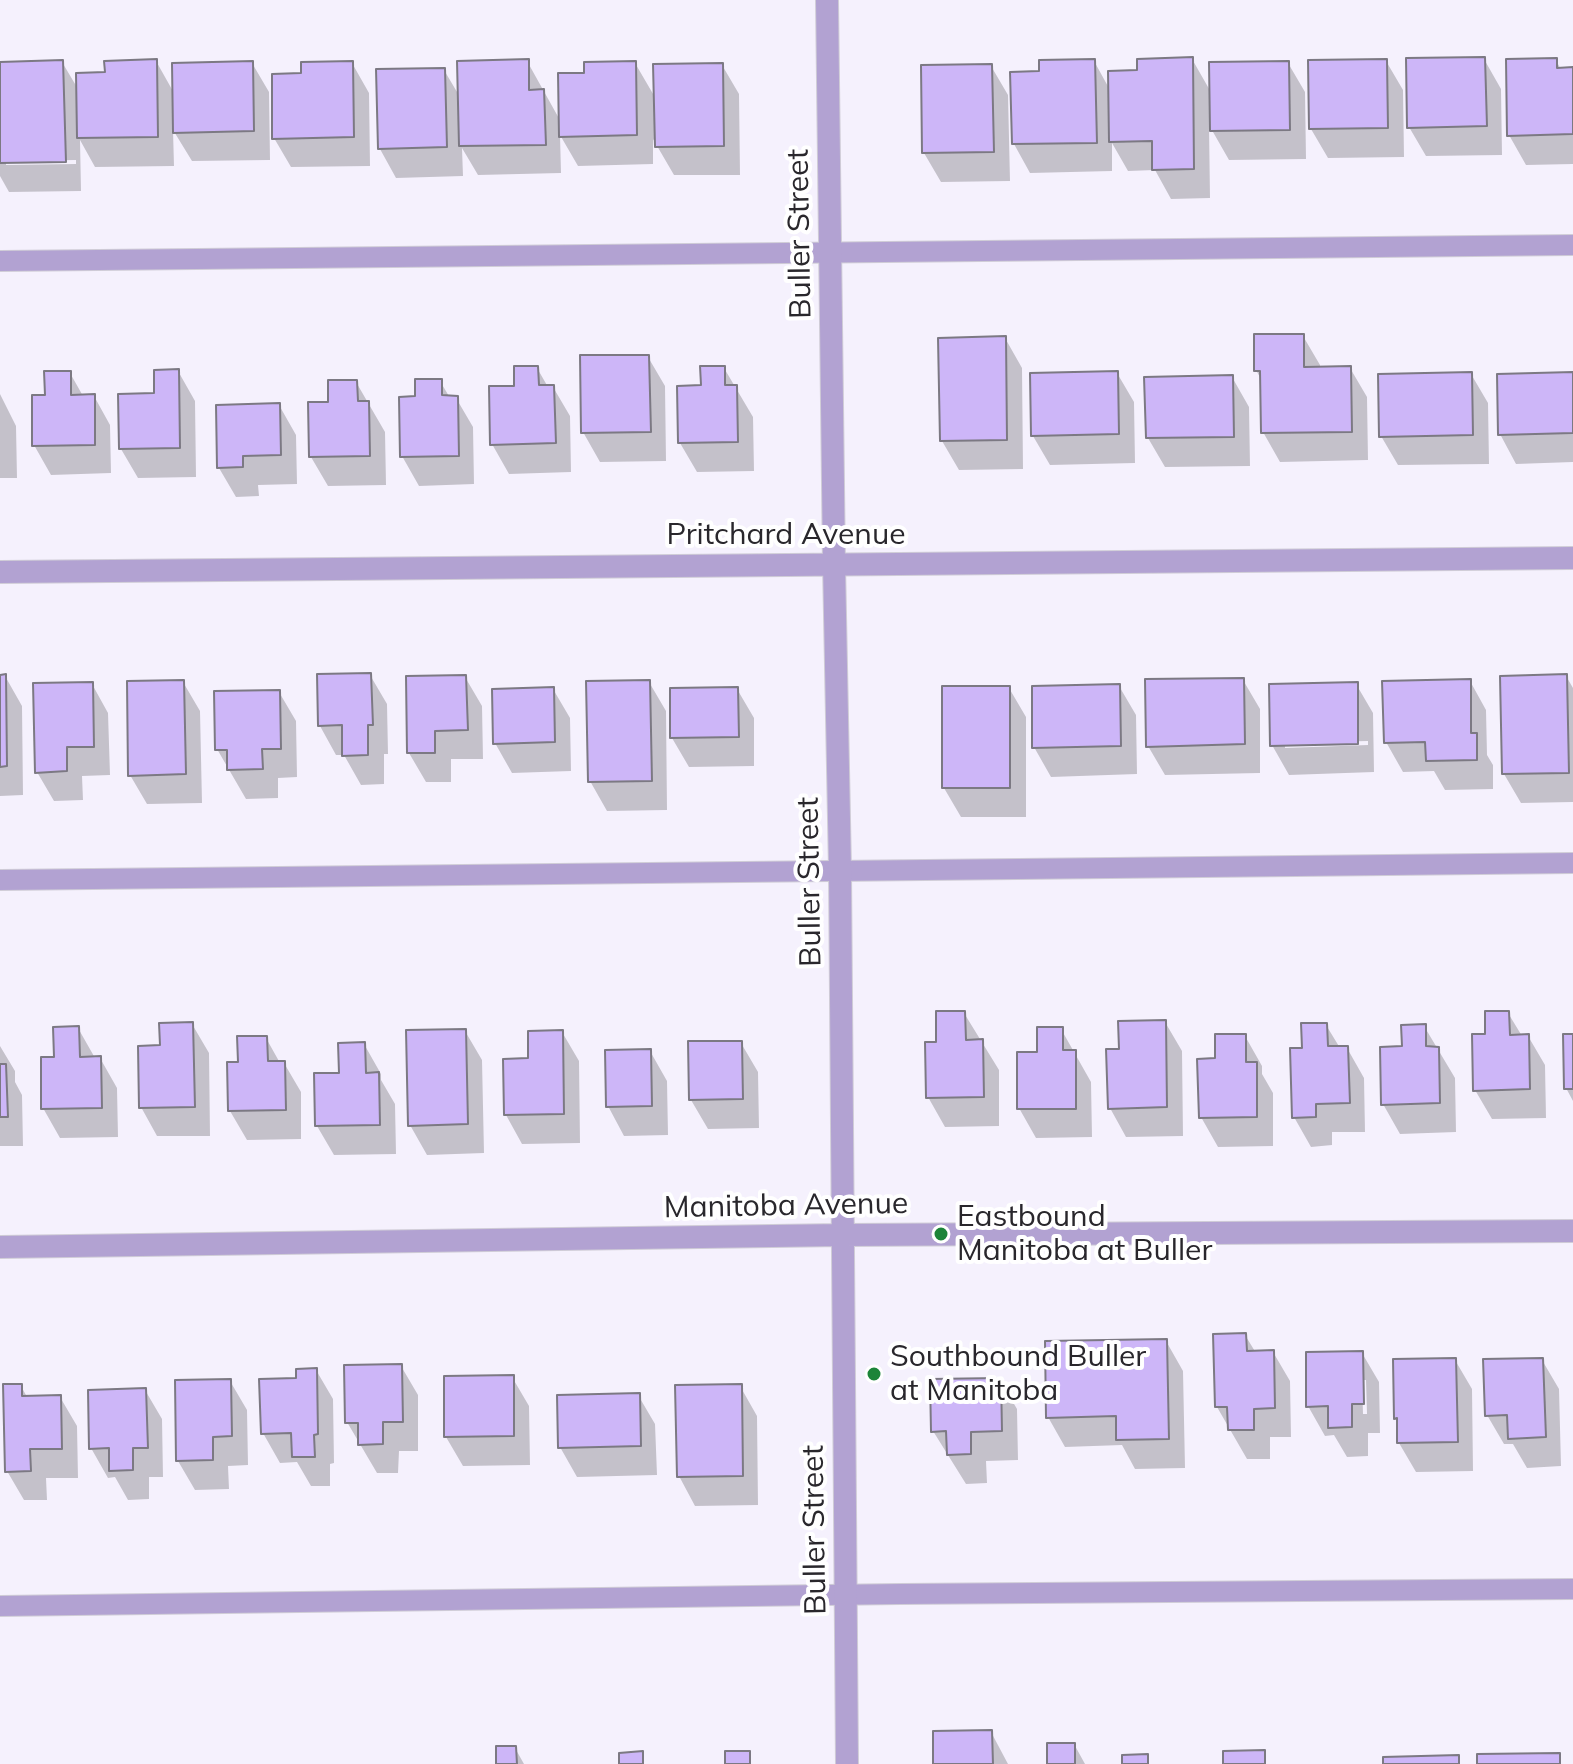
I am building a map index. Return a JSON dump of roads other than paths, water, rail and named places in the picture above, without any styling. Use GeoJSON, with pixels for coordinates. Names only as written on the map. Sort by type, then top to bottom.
{"type":"FeatureCollection","features":[{"type":"Feature","properties":{"kind":"street","name":"Buller Street"},"geometry":{"type":"LineString","coordinates":[[827,0],[840,870],[847,1764]]}},
{"type":"Feature","properties":{"kind":"street","name":"Pritchard Avenue"},"geometry":{"type":"LineString","coordinates":[[0,572],[1573,558]]}},
{"type":"Feature","properties":{"kind":"street","name":"Manitoba Avenue"},"geometry":{"type":"LineString","coordinates":[[0,1247],[842,1235],[1573,1231]]}},
{"type":"Feature","properties":{"kind":"lane"},"geometry":{"type":"LineString","coordinates":[[0,261],[1573,245]]}},
{"type":"Feature","properties":{"kind":"lane"},"geometry":{"type":"LineString","coordinates":[[0,880],[1573,863]]}},
{"type":"Feature","properties":{"kind":"lane"},"geometry":{"type":"LineString","coordinates":[[0,1606],[1573,1589]]}},
{"type":"Feature","properties":{"kind":"place","name":"Eastbound Manitoba at Buller"},"geometry":{"type":"Point","coordinates":[941,1234]}},
{"type":"Feature","properties":{"kind":"place","name":"Southbound Buller at Manitoba"},"geometry":{"type":"Point","coordinates":[874,1374]}}]}
